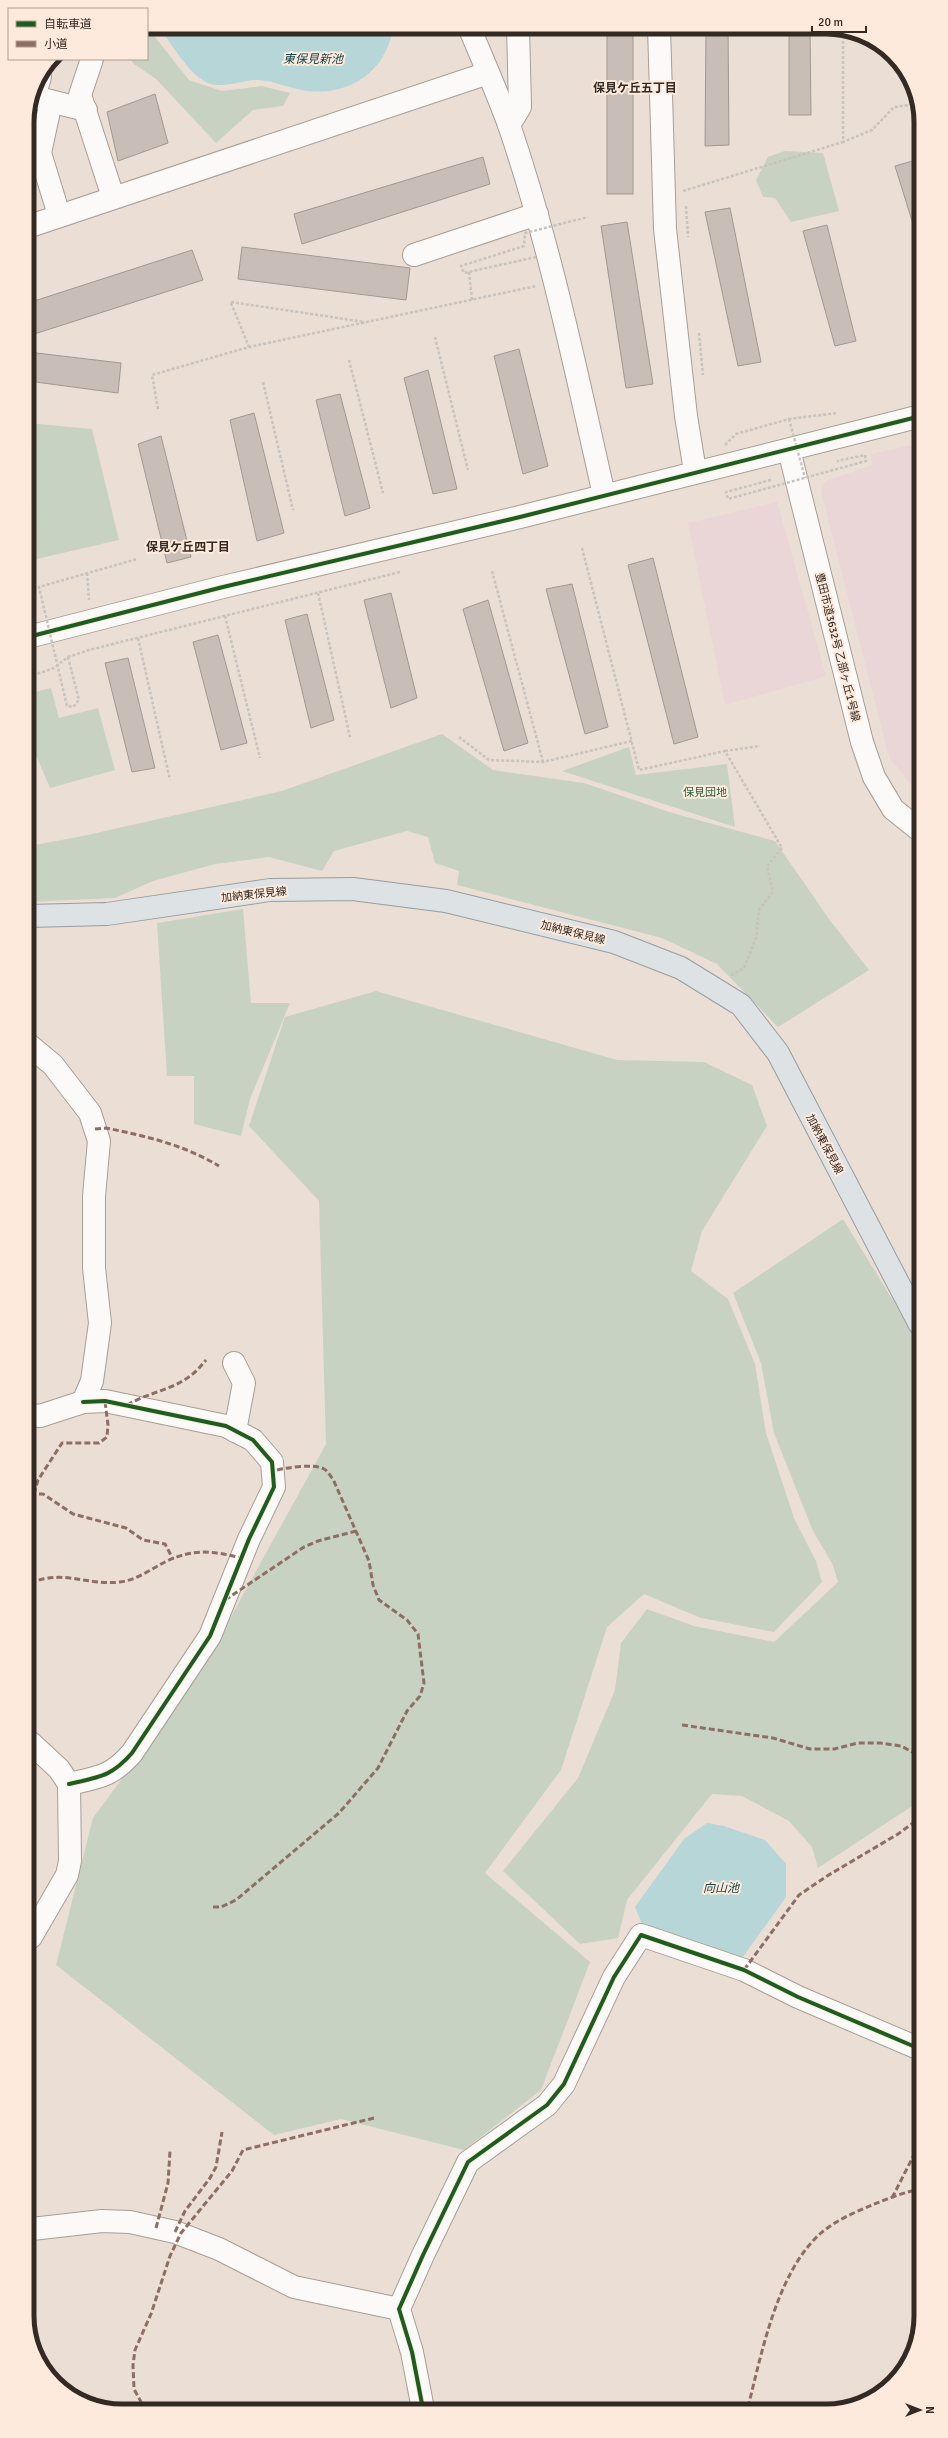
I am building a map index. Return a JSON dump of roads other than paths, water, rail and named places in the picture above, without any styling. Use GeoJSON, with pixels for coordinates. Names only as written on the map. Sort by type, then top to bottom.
{"type":"FeatureCollection","features":[{"type":"Feature","properties":{"kind":"main road","name":"加納東保見線"},"geometry":{"type":"LineString","coordinates":[[34,916],[107,914],[270,890],[353,889],[446,901],[614,942],[681,968],[741,1005],[778,1054],[914,1313]]}},
{"type":"Feature","properties":{"kind":"street"},"geometry":{"type":"LineString","coordinates":[[472,34],[509,125],[537,214],[561,306],[604,494]]}},
{"type":"Feature","properties":{"kind":"street"},"geometry":{"type":"LineString","coordinates":[[509,125],[520,107],[518,34]]}},
{"type":"Feature","properties":{"kind":"street"},"geometry":{"type":"LineString","coordinates":[[659,34],[665,229],[686,416],[696,471]]}},
{"type":"Feature","properties":{"kind":"street"},"geometry":{"type":"LineString","coordinates":[[92,60],[80,95],[113,197]]}},
{"type":"Feature","properties":{"kind":"street"},"geometry":{"type":"LineString","coordinates":[[34,224],[488,73]]}},
{"type":"Feature","properties":{"kind":"street"},"geometry":{"type":"LineString","coordinates":[[37,98],[86,110]]}},
{"type":"Feature","properties":{"kind":"street"},"geometry":{"type":"LineString","coordinates":[[51,102],[40,153],[59,215]]}},
{"type":"Feature","properties":{"kind":"street"},"geometry":{"type":"LineString","coordinates":[[414,255],[537,214]]}},
{"type":"Feature","properties":{"kind":"street"},"geometry":{"type":"LineString","coordinates":[[34,636],[696,471],[789,450],[914,418]]}},
{"type":"Feature","properties":{"kind":"street","name":"豊田市道3632号 乙部ヶ丘1号線"},"geometry":{"type":"LineString","coordinates":[[789,450],[862,742],[874,777],[893,809],[914,826]]}},
{"type":"Feature","properties":{"kind":"street"},"geometry":{"type":"LineString","coordinates":[[34,1049],[53,1065],[90,1113],[99,1142],[94,1196],[94,1268],[100,1323],[92,1381],[83,1402]]}},
{"type":"Feature","properties":{"kind":"street"},"geometry":{"type":"LineString","coordinates":[[234,1363],[244,1383],[235,1431]]}},
{"type":"Feature","properties":{"kind":"street"},"geometry":{"type":"LineString","coordinates":[[34,1415],[40,1416],[83,1402],[105,1401],[226,1426],[253,1440],[272,1462],[274,1487],[249,1539],[210,1636],[132,1753],[118,1769],[104,1776],[69,1784]]}},
{"type":"Feature","properties":{"kind":"street"},"geometry":{"type":"LineString","coordinates":[[34,1745],[58,1769],[69,1784],[70,1861],[67,1875],[34,1932]]}},
{"type":"Feature","properties":{"kind":"street"},"geometry":{"type":"LineString","coordinates":[[421,2404],[412,2352],[399,2310],[423,2255],[468,2162],[547,2105],[564,2084],[614,1977],[642,1935],[744,1970],[798,1997],[914,2046]]}},
{"type":"Feature","properties":{"kind":"street"},"geometry":{"type":"LineString","coordinates":[[34,2229],[102,2221],[130,2222],[175,2232],[219,2249],[294,2287],[399,2310]]}},
{"type":"Feature","properties":{"kind":"water","name":"東保見新池"},"geometry":{"type":"Polygon","coordinates":[[[164,34],[391,34],[383,56],[375,67],[364,77],[339,89],[324,91],[302,90],[258,80],[225,85],[212,84],[199,78],[186,65],[164,34]]]}},
{"type":"Feature","properties":{"kind":"water","name":"向山池"},"geometry":{"type":"Polygon","coordinates":[[[707,1823],[724,1826],[765,1840],[786,1864],[786,1897],[740,1961],[644,1929],[635,1907],[684,1839],[707,1823]]]}},
{"type":"Feature","properties":{"kind":"district","name":"保見ケ丘五丁目"},"geometry":{"type":"Point","coordinates":[635,88]}},
{"type":"Feature","properties":{"kind":"district","name":"保見ケ丘四丁目"},"geometry":{"type":"Point","coordinates":[188,547]}},
{"type":"Feature","properties":{"kind":"park label","name":"保見団地"},"geometry":{"type":"Point","coordinates":[705,792]}}]}
